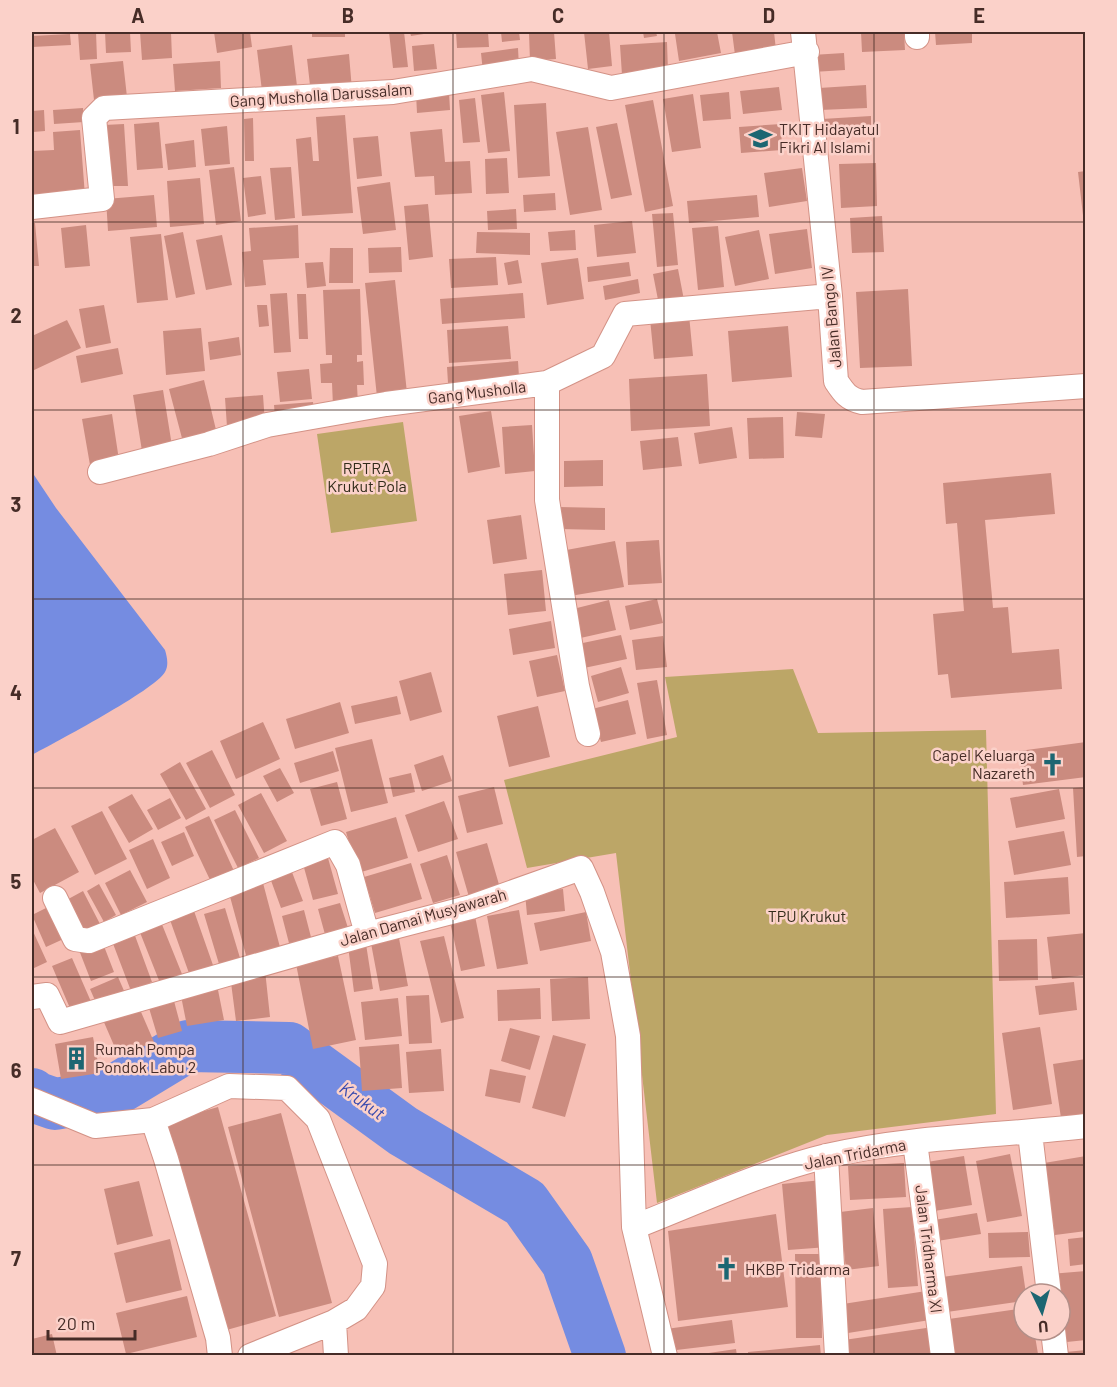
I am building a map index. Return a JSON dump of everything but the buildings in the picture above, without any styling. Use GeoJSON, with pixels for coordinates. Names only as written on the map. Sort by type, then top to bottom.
{"type":"FeatureCollection","features":[{"type":"Feature","properties":{"kind":"street","name":"Gang Musholla Darussalam"},"geometry":{"type":"LineString","coordinates":[[32,207],[102,200],[94,118],[104,108],[393,93],[532,69],[610,88],[805,42]]}},
{"type":"Feature","properties":{"kind":"street","name":"Jalan Bango IV"},"geometry":{"type":"LineString","coordinates":[[805,42],[836,381],[850,400],[862,402],[1086,386]]}},
{"type":"Feature","properties":{"kind":"street","name":"Gang Musholla"},"geometry":{"type":"LineString","coordinates":[[100,471],[210,444],[267,425],[386,404],[547,383],[603,356],[625,314],[830,296]]}},
{"type":"Feature","properties":{"kind":"street"},"geometry":{"type":"LineString","coordinates":[[547,383],[547,500],[577,686],[588,734]]}},
{"type":"Feature","properties":{"kind":"street"},"geometry":{"type":"LineString","coordinates":[[55,898],[75,939],[89,941],[335,842],[348,865],[367,934]]}},
{"type":"Feature","properties":{"kind":"street","name":"Jalan Damai Musyawarah"},"geometry":{"type":"LineString","coordinates":[[32,997],[47,995],[60,1022],[367,934],[471,907],[581,867],[613,952],[628,1036],[634,1227]]}},
{"type":"Feature","properties":{"kind":"street"},"geometry":{"type":"LineString","coordinates":[[32,1100],[95,1126],[153,1120],[229,1086],[287,1088],[318,1119],[375,1264],[373,1286],[356,1309],[334,1322],[250,1356]]}},
{"type":"Feature","properties":{"kind":"street"},"geometry":{"type":"LineString","coordinates":[[153,1120],[215,1327],[220,1356]]}},
{"type":"Feature","properties":{"kind":"street","name":"Jalan Tridarma"},"geometry":{"type":"LineString","coordinates":[[634,1227],[775,1172],[826,1156],[915,1142],[1086,1126]]}},
{"type":"Feature","properties":{"kind":"street"},"geometry":{"type":"LineString","coordinates":[[1030,1133],[1048,1282]]}},
{"type":"Feature","properties":{"kind":"street","name":"Jalan Tridharma XI"},"geometry":{"type":"LineString","coordinates":[[915,1142],[942,1356]]}},
{"type":"Feature","properties":{"kind":"street"},"geometry":{"type":"LineString","coordinates":[[826,1156],[837,1356]]}},
{"type":"Feature","properties":{"kind":"street"},"geometry":{"type":"LineString","coordinates":[[634,1227],[665,1356]]}},
{"type":"Feature","properties":{"kind":"street"},"geometry":{"type":"LineString","coordinates":[[334,1322],[336,1356]]}},
{"type":"Feature","properties":{"kind":"green space","name":"RPTRA Krukut Pola"},"geometry":{"type":"Polygon","coordinates":[[[403,422],[417,521],[331,533],[317,434],[403,422]]]}},
{"type":"Feature","properties":{"kind":"green space","name":"TPU Krukut"},"geometry":{"type":"Polygon","coordinates":[[[793,669],[818,733],[986,730],[996,1114],[827,1135],[657,1203],[616,853],[527,868],[504,780],[677,737],[665,677],[793,669]]]}},
{"type":"Feature","properties":{"kind":"water"},"geometry":{"type":"Polygon","coordinates":[[[32,472],[56,508],[165,650],[167,664],[165,672],[143,691],[32,755],[32,472]]]}},
{"type":"Feature","properties":{"kind":"waterway","name":"Krukut"},"geometry":{"type":"LineString","coordinates":[[32,1094],[55,1104],[107,1095],[188,1046],[289,1048],[403,1131],[525,1203],[567,1262],[600,1356]]}},
{"type":"Feature","properties":{"kind":"place","name":"TKIT Hidayatul Fikri Al Islami"},"geometry":{"type":"Point","coordinates":[761,138]}},
{"type":"Feature","properties":{"kind":"place","name":"Capel Keluarga Nazareth"},"geometry":{"type":"Point","coordinates":[1053,764]}},
{"type":"Feature","properties":{"kind":"place","name":"Rumah Pompa Pondok Labu 2"},"geometry":{"type":"Point","coordinates":[77,1058]}},
{"type":"Feature","properties":{"kind":"place","name":"HKBP Tridarma"},"geometry":{"type":"Point","coordinates":[727,1269]}}]}
